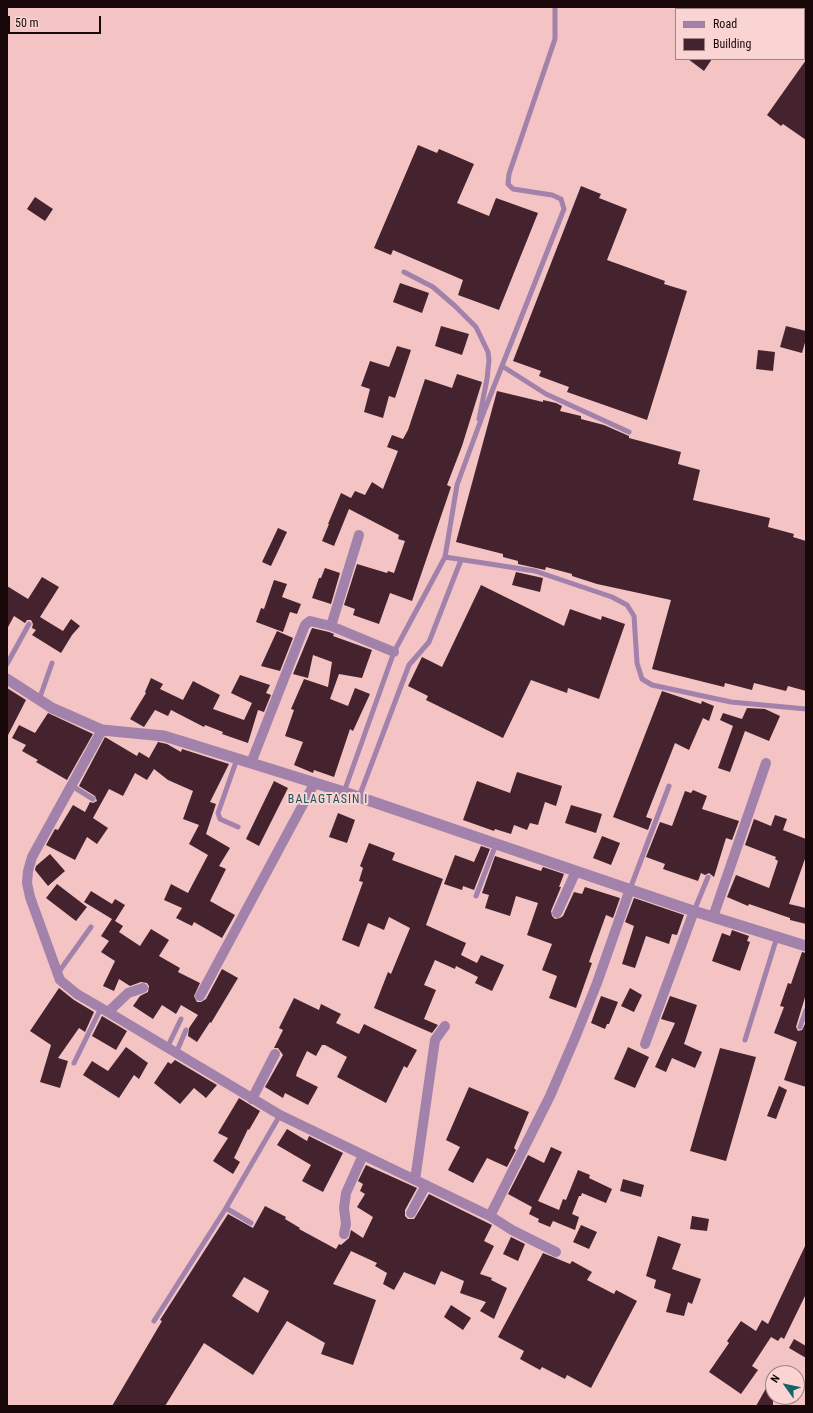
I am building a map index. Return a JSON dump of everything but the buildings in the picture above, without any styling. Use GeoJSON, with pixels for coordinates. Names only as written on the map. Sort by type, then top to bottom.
{"type":"FeatureCollection","features":[{"type":"Feature","properties":{"kind":"street"},"geometry":{"type":"LineString","coordinates":[[331,626],[359,535]]}},
{"type":"Feature","properties":{"kind":"street"},"geometry":{"type":"LineString","coordinates":[[251,763],[305,625],[310,621],[331,626],[394,652]]}},
{"type":"Feature","properties":{"kind":"street"},"geometry":{"type":"LineString","coordinates":[[7,679],[39,700],[80,721],[102,730],[164,736],[314,784],[344,792],[694,911],[806,946]]}},
{"type":"Feature","properties":{"kind":"street"},"geometry":{"type":"LineString","coordinates":[[102,730],[32,857],[28,871],[27,883],[30,897],[58,974],[66,986],[171,1051],[280,1115],[490,1216],[512,1230],[556,1252]]}},
{"type":"Feature","properties":{"kind":"street"},"geometry":{"type":"LineString","coordinates":[[713,917],[766,763]]}},
{"type":"Feature","properties":{"kind":"street"},"geometry":{"type":"LineString","coordinates":[[200,996],[314,784]]}},
{"type":"Feature","properties":{"kind":"street"},"geometry":{"type":"LineString","coordinates":[[557,913],[576,871]]}},
{"type":"Feature","properties":{"kind":"street"},"geometry":{"type":"LineString","coordinates":[[490,1216],[550,1096],[575,1038],[597,983],[630,889]]}},
{"type":"Feature","properties":{"kind":"street"},"geometry":{"type":"LineString","coordinates":[[645,1044],[694,911]]}},
{"type":"Feature","properties":{"kind":"street"},"geometry":{"type":"LineString","coordinates":[[104,1010],[128,993],[143,988]]}},
{"type":"Feature","properties":{"kind":"street"},"geometry":{"type":"LineString","coordinates":[[415,1180],[434,1044],[437,1035],[444,1026]]}},
{"type":"Feature","properties":{"kind":"street"},"geometry":{"type":"LineString","coordinates":[[252,1099],[274,1054]]}},
{"type":"Feature","properties":{"kind":"street"},"geometry":{"type":"LineString","coordinates":[[344,1234],[346,1224],[344,1208],[346,1193],[363,1155]]}},
{"type":"Feature","properties":{"kind":"street"},"geometry":{"type":"LineString","coordinates":[[411,1213],[426,1185]]}},
{"type":"Feature","properties":{"kind":"lane"},"geometry":{"type":"LineString","coordinates":[[344,792],[394,652],[445,557],[457,485],[564,209],[561,199],[552,194],[513,189],[508,184],[509,174],[555,39],[556,7]]}},
{"type":"Feature","properties":{"kind":"lane"},"geometry":{"type":"LineString","coordinates":[[404,272],[432,287],[455,306],[476,327],[488,352],[489,360],[487,379],[477,432]]}},
{"type":"Feature","properties":{"kind":"lane"},"geometry":{"type":"LineString","coordinates":[[502,366],[546,394],[629,432]]}},
{"type":"Feature","properties":{"kind":"lane"},"geometry":{"type":"LineString","coordinates":[[445,557],[534,571],[612,597],[627,605],[634,616],[637,663],[642,679],[652,685],[731,702],[806,709]]}},
{"type":"Feature","properties":{"kind":"lane"},"geometry":{"type":"LineString","coordinates":[[359,798],[409,665],[429,642],[461,560]]}},
{"type":"Feature","properties":{"kind":"lane"},"geometry":{"type":"LineString","coordinates":[[7,664],[29,624]]}},
{"type":"Feature","properties":{"kind":"lane"},"geometry":{"type":"LineString","coordinates":[[39,700],[52,663]]}},
{"type":"Feature","properties":{"kind":"lane"},"geometry":{"type":"LineString","coordinates":[[237,759],[218,813],[220,818],[238,827]]}},
{"type":"Feature","properties":{"kind":"lane"},"geometry":{"type":"LineString","coordinates":[[72,786],[93,798]]}},
{"type":"Feature","properties":{"kind":"lane"},"geometry":{"type":"LineString","coordinates":[[630,889],[669,786]]}},
{"type":"Feature","properties":{"kind":"lane"},"geometry":{"type":"LineString","coordinates":[[476,896],[496,844]]}},
{"type":"Feature","properties":{"kind":"lane"},"geometry":{"type":"LineString","coordinates":[[694,911],[708,878]]}},
{"type":"Feature","properties":{"kind":"lane"},"geometry":{"type":"LineString","coordinates":[[58,974],[90,927]]}},
{"type":"Feature","properties":{"kind":"lane"},"geometry":{"type":"LineString","coordinates":[[745,1040],[777,938]]}},
{"type":"Feature","properties":{"kind":"lane"},"geometry":{"type":"LineString","coordinates":[[74,1063],[104,1010]]}},
{"type":"Feature","properties":{"kind":"lane"},"geometry":{"type":"LineString","coordinates":[[800,1027],[806,1010]]}},
{"type":"Feature","properties":{"kind":"lane"},"geometry":{"type":"LineString","coordinates":[[171,1051],[181,1019]]}},
{"type":"Feature","properties":{"kind":"lane"},"geometry":{"type":"LineString","coordinates":[[171,1051],[186,1030]]}},
{"type":"Feature","properties":{"kind":"lane"},"geometry":{"type":"LineString","coordinates":[[154,1321],[226,1208],[280,1115]]}},
{"type":"Feature","properties":{"kind":"lane"},"geometry":{"type":"LineString","coordinates":[[226,1208],[252,1223]]}},
{"type":"Feature","properties":{"kind":"district","name":"BALAGTASIN I"},"geometry":{"type":"Point","coordinates":[328,800]}}]}
